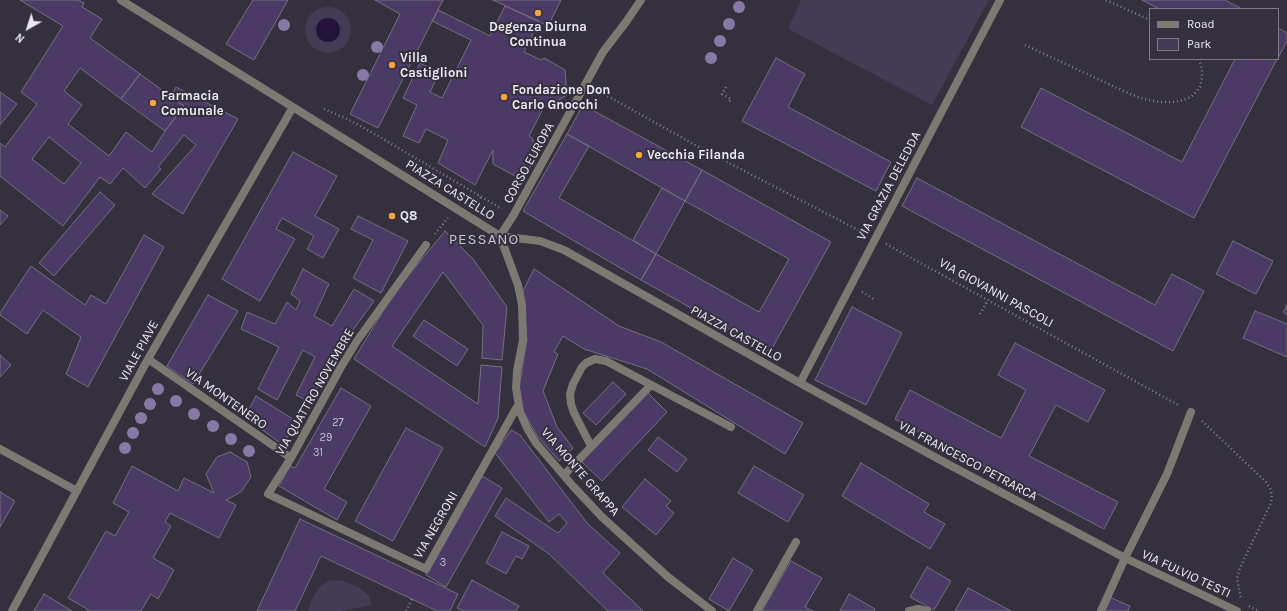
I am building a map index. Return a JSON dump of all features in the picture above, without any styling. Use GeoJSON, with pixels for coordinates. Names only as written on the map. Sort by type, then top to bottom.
{"type":"FeatureCollection","features":[{"type":"Feature","properties":{"kind":"street","name":"PIAZZA CASTELLO"},"geometry":{"type":"LineString","coordinates":[[121,0],[500,236],[533,239],[559,248],[800,383]]}},
{"type":"Feature","properties":{"kind":"street","name":"CORSO EUROPA"},"geometry":{"type":"LineString","coordinates":[[500,236],[513,216],[586,84],[602,52],[626,22],[641,0]]}},
{"type":"Feature","properties":{"kind":"street","name":"VIA GRAZIA DELEDDA"},"geometry":{"type":"LineString","coordinates":[[800,383],[1000,0]]}},
{"type":"Feature","properties":{"kind":"street","name":"VIALE PIAVE"},"geometry":{"type":"LineString","coordinates":[[12,611],[148,359],[293,107]]}},
{"type":"Feature","properties":{"kind":"street","name":"VIA MONTE GRAPPA"},"geometry":{"type":"LineString","coordinates":[[500,236],[518,285],[522,312],[522,340],[516,382],[518,405],[524,422],[533,438],[589,504],[620,535],[679,587],[712,611]]}},
{"type":"Feature","properties":{"kind":"street","name":"VIA QUATTRO NOVEMBRE"},"geometry":{"type":"LineString","coordinates":[[268,494],[291,458],[357,341],[426,244]]}},
{"type":"Feature","properties":{"kind":"street","name":"VIA MONTENERO"},"geometry":{"type":"LineString","coordinates":[[148,359],[291,458]]}},
{"type":"Feature","properties":{"kind":"street"},"geometry":{"type":"LineString","coordinates":[[591,446],[574,414],[570,399],[573,384],[582,367],[595,359],[601,360],[651,385],[731,427]]}},
{"type":"Feature","properties":{"kind":"street","name":"VIA FRANCESCO PETRARCA"},"geometry":{"type":"LineString","coordinates":[[800,383],[944,462],[1125,558]]}},
{"type":"Feature","properties":{"kind":"street"},"geometry":{"type":"LineString","coordinates":[[564,475],[651,385]]}},
{"type":"Feature","properties":{"kind":"street","name":"VIA NEGRONI"},"geometry":{"type":"LineString","coordinates":[[268,494],[426,570],[518,405]]}},
{"type":"Feature","properties":{"kind":"street"},"geometry":{"type":"LineString","coordinates":[[1101,611],[1125,558],[1167,474],[1191,412]]}},
{"type":"Feature","properties":{"kind":"street"},"geometry":{"type":"LineString","coordinates":[[0,449],[77,491]]}},
{"type":"Feature","properties":{"kind":"street"},"geometry":{"type":"LineString","coordinates":[[757,611],[796,542]]}},
{"type":"Feature","properties":{"kind":"street","name":"VIA FULVIO TESTI"},"geometry":{"type":"LineString","coordinates":[[1125,558],[1237,611]]}},
{"type":"Feature","properties":{"kind":"street"},"geometry":{"type":"LineString","coordinates":[[909,611],[918,609],[927,611]]}},
{"type":"Feature","properties":{"kind":"path"},"geometry":{"type":"LineString","coordinates":[[1106,0],[1149,20]]}},
{"type":"Feature","properties":{"kind":"path"},"geometry":{"type":"LineString","coordinates":[[1025,45],[1130,94],[1159,102],[1174,102],[1183,100],[1191,97],[1196,92],[1200,86],[1202,78],[1202,69],[1199,60]]}},
{"type":"Feature","properties":{"kind":"path","name":"VIA GIOVANNI PASCOLI"},"geometry":{"type":"LineString","coordinates":[[586,84],[699,147],[875,238],[1191,412],[1266,482],[1272,495],[1271,503],[1253,539],[1237,578],[1241,602]]}},
{"type":"Feature","properties":{"kind":"path"},"geometry":{"type":"LineString","coordinates":[[726,87],[722,94],[731,99],[729,102]]}},
{"type":"Feature","properties":{"kind":"path"},"geometry":{"type":"LineString","coordinates":[[373,133],[513,216]]}},
{"type":"Feature","properties":{"kind":"path"},"geometry":{"type":"LineString","coordinates":[[426,244],[456,208]]}},
{"type":"Feature","properties":{"kind":"path"},"geometry":{"type":"LineString","coordinates":[[980,314],[988,300]]}},
{"type":"Feature","properties":{"kind":"path"},"geometry":{"type":"LineString","coordinates":[[406,611],[412,599]]}},
{"type":"Feature","properties":{"kind":"green space"},"geometry":{"type":"Polygon","coordinates":[[[801,0],[989,0],[932,105],[788,29],[801,0]]]}},
{"type":"Feature","properties":{"kind":"green space"},"geometry":{"type":"Polygon","coordinates":[[[323,7],[333,7],[341,11],[347,17],[351,25],[351,35],[347,43],[341,49],[333,53],[323,53],[315,49],[309,43],[305,35],[305,25],[309,17],[315,11],[323,7]]]}},
{"type":"Feature","properties":{"kind":"green space"},"geometry":{"type":"Polygon","coordinates":[[[331,580],[343,581],[359,587],[369,596],[372,605],[342,611],[308,611],[311,601],[319,587],[331,580]]]}},
{"type":"Feature","properties":{"kind":"shaded area"},"geometry":{"type":"Polygon","coordinates":[[[328,18],[336,22],[340,30],[336,38],[328,42],[320,38],[316,30],[320,22],[328,18]]]}},
{"type":"Feature","properties":{"kind":"building"},"geometry":{"type":"Polygon","coordinates":[[[20,0],[78,0],[84,3],[82,7],[102,19],[90,38],[140,74],[121,99],[80,68],[64,91],[82,105],[68,124],[109,156],[126,132],[152,152],[165,131],[184,106],[171,97],[176,87],[238,119],[183,214],[152,194],[196,145],[184,135],[158,167],[161,169],[145,188],[123,168],[110,184],[100,177],[63,226],[0,176],[0,143],[5,147],[37,104],[21,92],[63,26],[20,0]],[[49,137],[32,159],[64,184],[81,163],[49,137]]]}},
{"type":"Feature","properties":{"kind":"building"},"geometry":{"type":"Polygon","coordinates":[[[253,0],[288,0],[254,60],[226,44],[253,0]]]}},
{"type":"Feature","properties":{"kind":"building","name":"Villa Castiglioni"},"geometry":{"type":"Polygon","coordinates":[[[375,0],[443,0],[378,128],[350,114],[400,14],[375,0]]]}},
{"type":"Feature","properties":{"kind":"building","name":"Degenza Diurna Continua"},"geometry":{"type":"Polygon","coordinates":[[[493,0],[561,0],[548,26],[493,0]]]}},
{"type":"Feature","properties":{"kind":"building"},"geometry":{"type":"Polygon","coordinates":[[[1142,0],[1225,0],[1240,8],[1157,8],[1142,0]]]}},
{"type":"Feature","properties":{"kind":"building","name":"Fondazione Don Carlo Gnocchi"},"geometry":{"type":"Polygon","coordinates":[[[505,6],[539,21],[524,52],[541,60],[544,58],[565,70],[567,95],[547,107],[545,105],[529,136],[533,139],[535,164],[515,176],[493,164],[493,150],[475,185],[438,163],[448,140],[426,129],[419,143],[403,136],[417,105],[403,98],[420,63],[439,73],[430,92],[442,98],[471,40],[432,21],[438,10],[490,36],[505,6]]]}},
{"type":"Feature","properties":{"kind":"building"},"geometry":{"type":"Polygon","coordinates":[[[1279,29],[1287,33],[1287,41],[1279,56],[1279,29]]]}},
{"type":"Feature","properties":{"kind":"building"},"geometry":{"type":"Polygon","coordinates":[[[776,58],[805,74],[788,107],[891,162],[876,191],[742,121],[776,58]]]}},
{"type":"Feature","properties":{"kind":"building"},"geometry":{"type":"Polygon","coordinates":[[[1234,60],[1276,60],[1194,218],[1021,127],[1041,88],[1182,162],[1234,60]]]}},
{"type":"Feature","properties":{"kind":"building","name":"Farmacia Comunale"},"geometry":{"type":"Polygon","coordinates":[[[140,74],[184,106],[165,131],[121,99],[140,74]]]}},
{"type":"Feature","properties":{"kind":"building"},"geometry":{"type":"Polygon","coordinates":[[[0,92],[17,104],[0,125],[0,92]]]}},
{"type":"Feature","properties":{"kind":"building","name":"Vecchia Filanda"},"geometry":{"type":"Polygon","coordinates":[[[583,105],[702,170],[685,201],[567,134],[583,105]]]}},
{"type":"Feature","properties":{"kind":"building"},"geometry":{"type":"Polygon","coordinates":[[[567,134],[589,146],[559,198],[656,254],[641,280],[523,211],[567,134]]]}},
{"type":"Feature","properties":{"kind":"building"},"geometry":{"type":"Polygon","coordinates":[[[293,152],[337,176],[315,216],[339,229],[323,258],[307,249],[314,236],[282,218],[276,229],[295,239],[260,301],[222,279],[293,152]]]}},
{"type":"Feature","properties":{"kind":"building"},"geometry":{"type":"Polygon","coordinates":[[[702,170],[831,242],[770,352],[641,280],[656,254],[759,312],[789,259],[685,201],[702,170]]]}},
{"type":"Feature","properties":{"kind":"building"},"geometry":{"type":"Polygon","coordinates":[[[917,178],[1155,305],[1172,274],[1204,291],[1173,351],[902,206],[917,178]]]}},
{"type":"Feature","properties":{"kind":"building"},"geometry":{"type":"Polygon","coordinates":[[[662,188],[685,201],[656,254],[633,240],[662,188]]]}},
{"type":"Feature","properties":{"kind":"building"},"geometry":{"type":"Polygon","coordinates":[[[100,192],[115,205],[54,276],[39,263],[100,192]]]}},
{"type":"Feature","properties":{"kind":"building"},"geometry":{"type":"Polygon","coordinates":[[[0,210],[8,216],[0,225],[0,210]]]}},
{"type":"Feature","properties":{"kind":"building"},"geometry":{"type":"Polygon","coordinates":[[[358,216],[408,241],[381,293],[353,278],[373,240],[351,229],[358,216]]]}},
{"type":"Feature","properties":{"kind":"building"},"geometry":{"type":"Polygon","coordinates":[[[445,231],[473,259],[507,307],[502,360],[482,358],[483,325],[443,272],[392,346],[478,404],[481,365],[502,367],[498,418],[485,447],[354,359],[394,293],[445,231]]]}},
{"type":"Feature","properties":{"kind":"building"},"geometry":{"type":"Polygon","coordinates":[[[144,235],[164,247],[88,387],[66,374],[81,337],[43,310],[27,334],[0,315],[31,266],[85,305],[91,295],[106,304],[144,235]]]}},
{"type":"Feature","properties":{"kind":"building"},"geometry":{"type":"Polygon","coordinates":[[[1233,241],[1273,261],[1256,294],[1216,274],[1233,241]]]}},
{"type":"Feature","properties":{"kind":"building"},"geometry":{"type":"Polygon","coordinates":[[[303,269],[329,284],[314,316],[332,326],[354,289],[374,301],[337,352],[310,402],[296,395],[315,357],[303,350],[277,400],[258,389],[279,347],[241,329],[247,312],[275,324],[287,302],[296,310],[300,301],[291,294],[303,269]]]}},
{"type":"Feature","properties":{"kind":"building"},"geometry":{"type":"Polygon","coordinates":[[[534,269],[619,326],[661,342],[803,423],[785,454],[647,369],[584,349],[563,336],[554,352],[558,354],[543,391],[557,427],[573,448],[559,461],[538,437],[522,409],[519,387],[527,340],[523,291],[534,269]]]}},
{"type":"Feature","properties":{"kind":"building"},"geometry":{"type":"Polygon","coordinates":[[[208,295],[238,311],[193,384],[167,366],[208,295]]]}},
{"type":"Feature","properties":{"kind":"building"},"geometry":{"type":"Polygon","coordinates":[[[1287,305],[1287,315],[1283,312],[1287,305]]]}},
{"type":"Feature","properties":{"kind":"building"},"geometry":{"type":"Polygon","coordinates":[[[852,307],[902,333],[866,405],[815,380],[852,307]]]}},
{"type":"Feature","properties":{"kind":"building"},"geometry":{"type":"Polygon","coordinates":[[[1255,311],[1287,324],[1287,357],[1243,338],[1255,311]]]}},
{"type":"Feature","properties":{"kind":"building"},"geometry":{"type":"Polygon","coordinates":[[[424,320],[468,349],[457,366],[413,336],[424,320]]]}},
{"type":"Feature","properties":{"kind":"building"},"geometry":{"type":"Polygon","coordinates":[[[1015,343],[1105,390],[1088,422],[1056,405],[1029,456],[1118,502],[1104,529],[895,419],[910,390],[1001,438],[1026,390],[998,375],[1015,343]]]}},
{"type":"Feature","properties":{"kind":"building"},"geometry":{"type":"Polygon","coordinates":[[[0,355],[11,365],[0,377],[0,355]]]}},
{"type":"Feature","properties":{"kind":"building"},"geometry":{"type":"Polygon","coordinates":[[[613,382],[626,394],[596,425],[583,413],[613,382]]]}},
{"type":"Feature","properties":{"kind":"building"},"geometry":{"type":"Polygon","coordinates":[[[341,388],[371,406],[324,489],[347,502],[337,520],[279,486],[290,466],[295,468],[341,388]]]}},
{"type":"Feature","properties":{"kind":"building"},"geometry":{"type":"Polygon","coordinates":[[[647,392],[667,412],[602,481],[581,461],[647,392]]]}},
{"type":"Feature","properties":{"kind":"building"},"geometry":{"type":"Polygon","coordinates":[[[256,396],[296,421],[283,445],[245,417],[256,396]]]}},
{"type":"Feature","properties":{"kind":"building"},"geometry":{"type":"Polygon","coordinates":[[[406,428],[443,448],[393,541],[355,521],[406,428]]]}},
{"type":"Feature","properties":{"kind":"building"},"geometry":{"type":"Polygon","coordinates":[[[511,430],[520,435],[587,523],[620,553],[603,573],[643,611],[608,611],[549,554],[495,516],[506,498],[558,533],[567,523],[559,514],[549,522],[495,453],[511,430]]]}},
{"type":"Feature","properties":{"kind":"building"},"geometry":{"type":"Polygon","coordinates":[[[658,437],[687,459],[677,472],[648,450],[658,437]]]}},
{"type":"Feature","properties":{"kind":"building"},"geometry":{"type":"Polygon","coordinates":[[[230,452],[247,462],[251,477],[241,492],[226,500],[236,505],[219,538],[170,513],[165,522],[171,526],[153,558],[174,570],[158,599],[151,594],[141,611],[88,611],[68,598],[106,531],[115,536],[129,512],[113,503],[132,466],[178,491],[184,478],[214,493],[206,474],[217,457],[230,452]]]}},
{"type":"Feature","properties":{"kind":"building"},"geometry":{"type":"Polygon","coordinates":[[[861,463],[929,504],[924,512],[945,524],[930,549],[842,496],[861,463]]]}},
{"type":"Feature","properties":{"kind":"building"},"geometry":{"type":"Polygon","coordinates":[[[754,466],[804,495],[788,522],[738,493],[754,466]]]}},
{"type":"Feature","properties":{"kind":"building"},"geometry":{"type":"Polygon","coordinates":[[[482,476],[502,488],[446,587],[426,575],[482,476]]]}},
{"type":"Feature","properties":{"kind":"building"},"geometry":{"type":"Polygon","coordinates":[[[645,479],[671,501],[666,506],[674,513],[656,535],[622,507],[645,479]]]}},
{"type":"Feature","properties":{"kind":"building"},"geometry":{"type":"Polygon","coordinates":[[[0,492],[15,501],[0,527],[0,492]]]}},
{"type":"Feature","properties":{"kind":"building"},"geometry":{"type":"Polygon","coordinates":[[[300,519],[458,594],[450,611],[437,611],[321,556],[295,611],[257,611],[300,519]]]}},
{"type":"Feature","properties":{"kind":"building"},"geometry":{"type":"Polygon","coordinates":[[[502,532],[529,546],[522,559],[516,556],[506,574],[486,563],[502,532]]]}},
{"type":"Feature","properties":{"kind":"building"},"geometry":{"type":"Polygon","coordinates":[[[733,558],[753,570],[729,611],[709,599],[733,558]]]}},
{"type":"Feature","properties":{"kind":"building"},"geometry":{"type":"Polygon","coordinates":[[[791,561],[822,578],[805,607],[813,611],[762,611],[791,561]]]}},
{"type":"Feature","properties":{"kind":"building"},"geometry":{"type":"Polygon","coordinates":[[[927,567],[951,581],[934,610],[910,597],[927,567]]]}},
{"type":"Feature","properties":{"kind":"building"},"geometry":{"type":"Polygon","coordinates":[[[472,580],[519,606],[516,611],[464,611],[457,608],[472,580]]]}},
{"type":"Feature","properties":{"kind":"building"},"geometry":{"type":"Polygon","coordinates":[[[968,588],[1011,611],[955,611],[968,588]]]}},
{"type":"Feature","properties":{"kind":"building"},"geometry":{"type":"Polygon","coordinates":[[[44,594],[72,611],[34,611],[44,594]]]}},
{"type":"Feature","properties":{"kind":"building"},"geometry":{"type":"Polygon","coordinates":[[[849,594],[875,609],[874,611],[840,611],[849,594]]]}},
{"type":"Feature","properties":{"kind":"building"},"geometry":{"type":"Polygon","coordinates":[[[1109,597],[1130,606],[1128,611],[1103,611],[1109,597]]]}},
{"type":"Feature","properties":{"kind":"place","name":"Degenza Diurna Continua"},"geometry":{"type":"Point","coordinates":[538,13]}},
{"type":"Feature","properties":{"kind":"place","name":"Villa Castiglioni"},"geometry":{"type":"Point","coordinates":[392,65]}},
{"type":"Feature","properties":{"kind":"place","name":"Fondazione Don Carlo Gnocchi"},"geometry":{"type":"Point","coordinates":[504,97]}},
{"type":"Feature","properties":{"kind":"place","name":"Farmacia Comunale"},"geometry":{"type":"Point","coordinates":[153,103]}},
{"type":"Feature","properties":{"kind":"place","name":"Vecchia Filanda"},"geometry":{"type":"Point","coordinates":[639,155]}},
{"type":"Feature","properties":{"kind":"place","name":"Q8"},"geometry":{"type":"Point","coordinates":[392,216]}},
{"type":"Feature","properties":{"kind":"district","name":"PESSANO"},"geometry":{"type":"Point","coordinates":[484,240]}}]}
